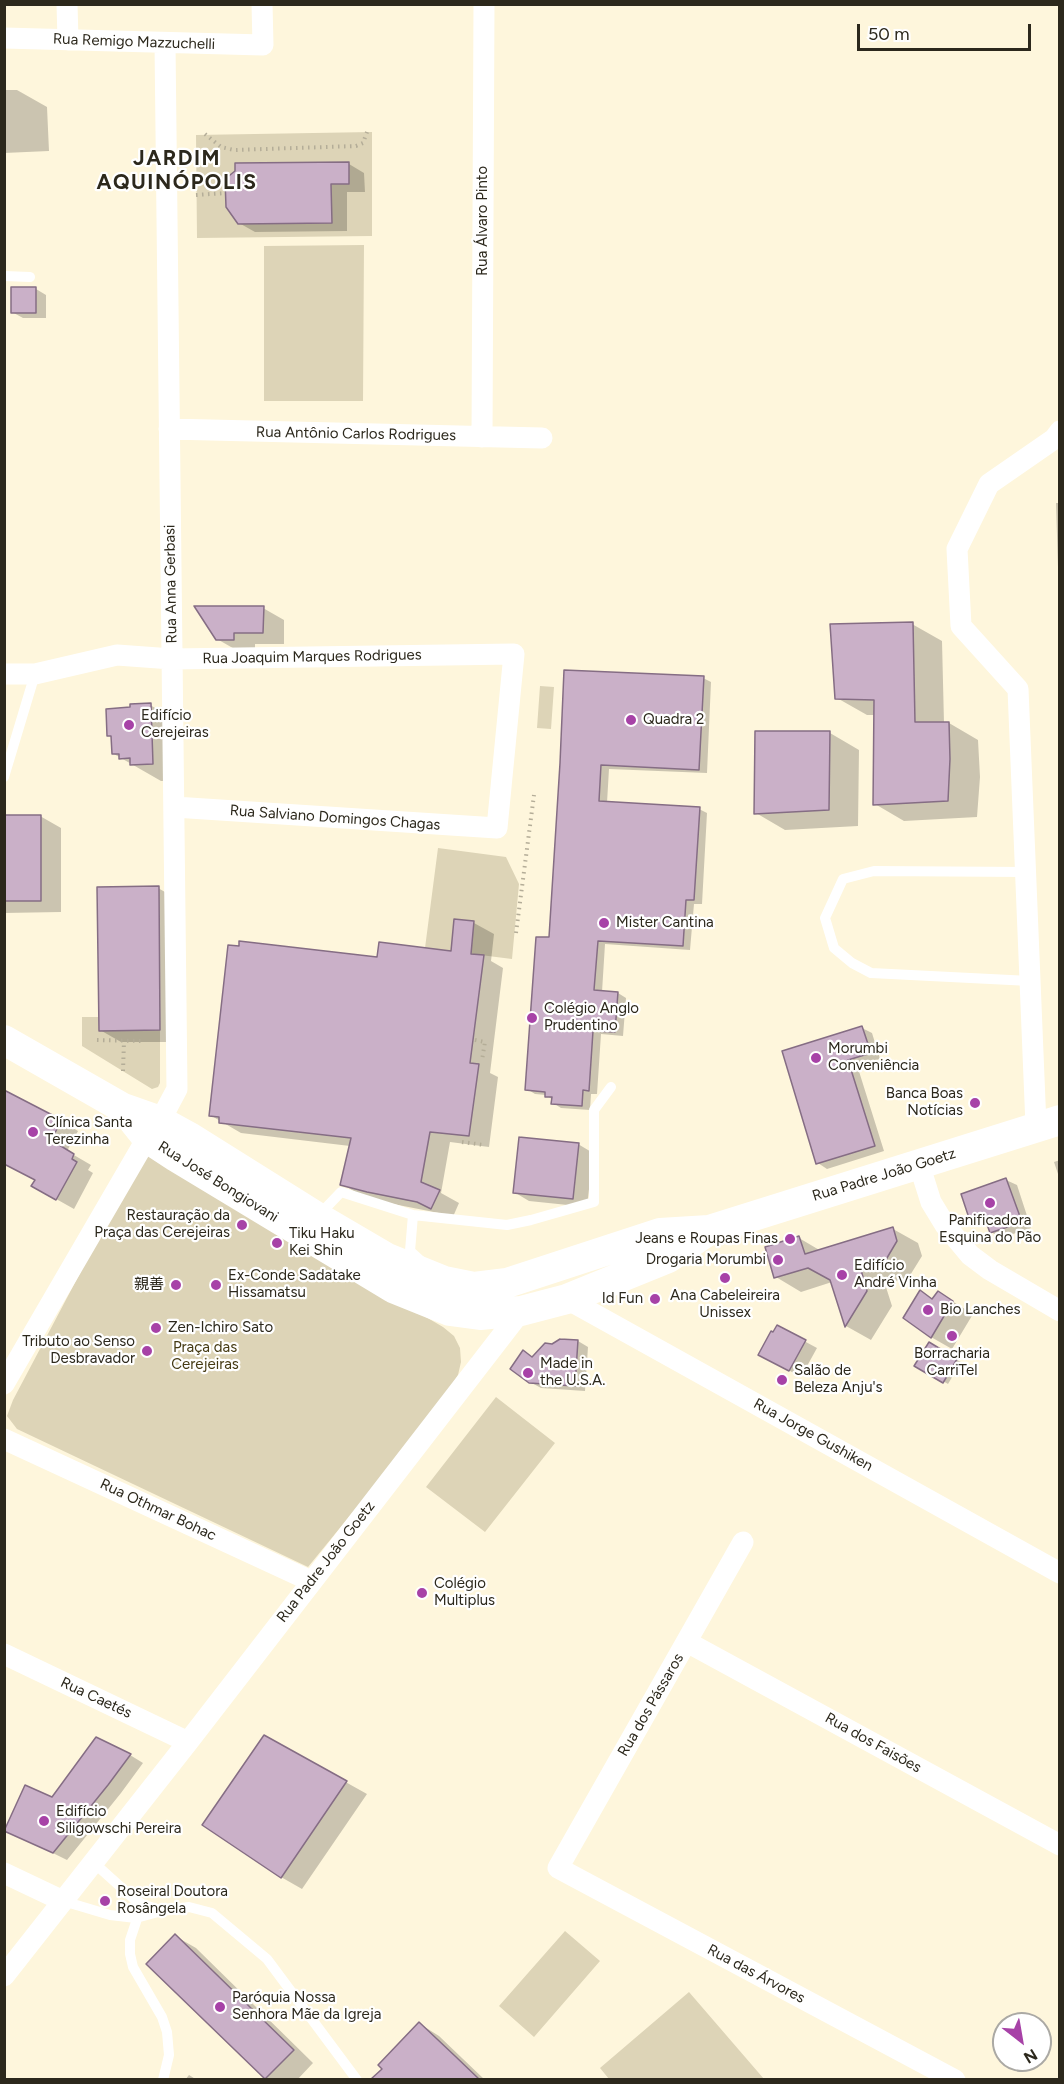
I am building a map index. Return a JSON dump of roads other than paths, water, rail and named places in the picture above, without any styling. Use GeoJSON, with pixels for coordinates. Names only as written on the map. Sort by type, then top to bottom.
{"type":"FeatureCollection","features":[{"type":"Feature","properties":{"kind":"street"},"geometry":{"type":"LineString","coordinates":[[67,4],[68,40]]}},
{"type":"Feature","properties":{"kind":"street","name":"Rua Remigo Mazzuchelli"},"geometry":{"type":"LineString","coordinates":[[4,38],[263,45],[262,4]]}},
{"type":"Feature","properties":{"kind":"street","name":"Rua Álvaro Pinto"},"geometry":{"type":"LineString","coordinates":[[482,437],[484,4]]}},
{"type":"Feature","properties":{"kind":"street","name":"Rua Anna Gerbasi"},"geometry":{"type":"LineString","coordinates":[[4,1384],[177,1089],[165,44]]}},
{"type":"Feature","properties":{"kind":"street","name":"Rua Antônio Carlos Rodrigues"},"geometry":{"type":"LineString","coordinates":[[169,429],[542,438]]}},
{"type":"Feature","properties":{"kind":"street"},"geometry":{"type":"LineString","coordinates":[[1048,1123],[1030,981],[1018,689],[961,626],[957,549],[989,484],[1054,439],[1059,431]]}},
{"type":"Feature","properties":{"kind":"street","name":"Rua Joaquim Marques Rodrigues"},"geometry":{"type":"LineString","coordinates":[[4,674],[34,674],[117,655],[172,659],[514,654],[497,828]]}},
{"type":"Feature","properties":{"kind":"street","name":"Rua Salviano Domingos Chagas"},"geometry":{"type":"LineString","coordinates":[[174,807],[497,828]]}},
{"type":"Feature","properties":{"kind":"street","name":"Rua José Bongiovani"},"geometry":{"type":"LineString","coordinates":[[4,1041],[123,1108],[393,1288],[450,1311],[480,1315],[521,1311]]}},
{"type":"Feature","properties":{"kind":"street","name":"Rua Padre João Goetz"},"geometry":{"type":"LineString","coordinates":[[444,1281],[474,1287],[507,1283],[660,1233],[709,1230],[1048,1123]]}},
{"type":"Feature","properties":{"kind":"street","name":"Rua José Bongiovani"},"geometry":{"type":"LineString","coordinates":[[154,1129],[317,1217],[387,1258],[444,1281]]}},
{"type":"Feature","properties":{"kind":"street"},"geometry":{"type":"LineString","coordinates":[[919,1164],[931,1202],[945,1225],[970,1255],[990,1270],[1059,1311]]}},
{"type":"Feature","properties":{"kind":"street","name":"Rua Padre João Goetz"},"geometry":{"type":"LineString","coordinates":[[4,1976],[521,1311],[567,1299],[668,1258],[709,1230]]}},
{"type":"Feature","properties":{"kind":"street","name":"Rua Jorge Gushiken"},"geometry":{"type":"LineString","coordinates":[[567,1299],[1059,1573]]}},
{"type":"Feature","properties":{"kind":"street","name":"Rua Othmar Bohac"},"geometry":{"type":"LineString","coordinates":[[4,1439],[311,1581]]}},
{"type":"Feature","properties":{"kind":"street","name":"Rua dos Pássaros"},"geometry":{"type":"LineString","coordinates":[[558,1868],[743,1542]]}},
{"type":"Feature","properties":{"kind":"street","name":"Rua dos Faisões"},"geometry":{"type":"LineString","coordinates":[[687,1642],[1059,1845]]}},
{"type":"Feature","properties":{"kind":"street","name":"Rua Caetés"},"geometry":{"type":"LineString","coordinates":[[4,1654],[188,1742]]}},
{"type":"Feature","properties":{"kind":"street","name":"Rua das Árvores"},"geometry":{"type":"LineString","coordinates":[[558,1868],[955,2079]]}},
{"type":"Feature","properties":{"kind":"street"},"geometry":{"type":"LineString","coordinates":[[4,1873],[63,1901]]}},
{"type":"Feature","properties":{"kind":"lane"},"geometry":{"type":"LineString","coordinates":[[4,276],[30,277]]}},
{"type":"Feature","properties":{"kind":"lane"},"geometry":{"type":"LineString","coordinates":[[4,777],[34,674]]}},
{"type":"Feature","properties":{"kind":"lane"},"geometry":{"type":"LineString","coordinates":[[1026,872],[873,871],[843,879],[825,918],[834,948],[852,963],[871,973],[1030,981]]}},
{"type":"Feature","properties":{"kind":"lane"},"geometry":{"type":"LineString","coordinates":[[317,1217],[341,1192],[413,1215],[507,1225],[594,1202],[594,1110],[611,1088]]}},
{"type":"Feature","properties":{"kind":"lane"},"geometry":{"type":"LineString","coordinates":[[413,1215],[410,1251],[444,1281]]}},
{"type":"Feature","properties":{"kind":"lane"},"geometry":{"type":"LineString","coordinates":[[93,1862],[142,1904],[162,1911]]}},
{"type":"Feature","properties":{"kind":"lane"},"geometry":{"type":"LineString","coordinates":[[63,1901],[110,1915],[136,1918],[189,1907],[212,1913],[267,1959],[357,2079]]}},
{"type":"Feature","properties":{"kind":"lane"},"geometry":{"type":"LineString","coordinates":[[142,1904],[130,1940],[130,1954],[133,1967],[162,2017],[167,2032],[169,2055],[163,2079]]}},
{"type":"Feature","properties":{"kind":"place","name":"Quadra 2"},"geometry":{"type":"Point","coordinates":[631,720]}},
{"type":"Feature","properties":{"kind":"place","name":"Edifício Cerejeiras"},"geometry":{"type":"Point","coordinates":[129,725]}},
{"type":"Feature","properties":{"kind":"place","name":"Mister Cantina"},"geometry":{"type":"Point","coordinates":[604,923]}},
{"type":"Feature","properties":{"kind":"place","name":"Colégio Anglo Prudentino"},"geometry":{"type":"Point","coordinates":[532,1018]}},
{"type":"Feature","properties":{"kind":"place","name":"Morumbi Conveniência"},"geometry":{"type":"Point","coordinates":[816,1058]}},
{"type":"Feature","properties":{"kind":"place","name":"Banca Boas Notícias"},"geometry":{"type":"Point","coordinates":[975,1103]}},
{"type":"Feature","properties":{"kind":"place","name":"Clínica Santa Terezinha"},"geometry":{"type":"Point","coordinates":[33,1132]}},
{"type":"Feature","properties":{"kind":"place","name":"Panificadora Esquina do Pão"},"geometry":{"type":"Point","coordinates":[990,1203]}},
{"type":"Feature","properties":{"kind":"place","name":"Restauração da Praça das Cerejeiras"},"geometry":{"type":"Point","coordinates":[242,1225]}},
{"type":"Feature","properties":{"kind":"place","name":"Jeans e Roupas Finas"},"geometry":{"type":"Point","coordinates":[790,1239]}},
{"type":"Feature","properties":{"kind":"place","name":"Tiku Haku Kei Shin"},"geometry":{"type":"Point","coordinates":[277,1243]}},
{"type":"Feature","properties":{"kind":"place","name":"Drogaria Morumbi"},"geometry":{"type":"Point","coordinates":[778,1260]}},
{"type":"Feature","properties":{"kind":"place","name":"Edifício André Vinha"},"geometry":{"type":"Point","coordinates":[842,1275]}},
{"type":"Feature","properties":{"kind":"place","name":"Ana Cabeleireira Unissex"},"geometry":{"type":"Point","coordinates":[725,1278]}},
{"type":"Feature","properties":{"kind":"place","name":"親善"},"geometry":{"type":"Point","coordinates":[176,1285]}},
{"type":"Feature","properties":{"kind":"place","name":"Ex-Conde Sadatake Hissamatsu"},"geometry":{"type":"Point","coordinates":[216,1285]}},
{"type":"Feature","properties":{"kind":"place","name":"Id Fun"},"geometry":{"type":"Point","coordinates":[655,1299]}},
{"type":"Feature","properties":{"kind":"place","name":"Bio Lanches"},"geometry":{"type":"Point","coordinates":[928,1310]}},
{"type":"Feature","properties":{"kind":"place","name":"Zen-Ichiro Sato"},"geometry":{"type":"Point","coordinates":[156,1328]}},
{"type":"Feature","properties":{"kind":"place","name":"Borracharia CarriTel"},"geometry":{"type":"Point","coordinates":[952,1336]}},
{"type":"Feature","properties":{"kind":"place","name":"Tributo ao Senso Desbravador"},"geometry":{"type":"Point","coordinates":[147,1351]}},
{"type":"Feature","properties":{"kind":"place","name":"Made in the U.S.A."},"geometry":{"type":"Point","coordinates":[528,1373]}},
{"type":"Feature","properties":{"kind":"place","name":"Salão de Beleza Anju's"},"geometry":{"type":"Point","coordinates":[782,1380]}},
{"type":"Feature","properties":{"kind":"place","name":"Colégio Multiplus"},"geometry":{"type":"Point","coordinates":[422,1593]}},
{"type":"Feature","properties":{"kind":"place","name":"Edifício Siligowschi Pereira"},"geometry":{"type":"Point","coordinates":[44,1821]}},
{"type":"Feature","properties":{"kind":"place","name":"Roseiral Doutora Rosângela"},"geometry":{"type":"Point","coordinates":[105,1901]}},
{"type":"Feature","properties":{"kind":"place","name":"Paróquia Nossa Senhora Mãe da Igreja"},"geometry":{"type":"Point","coordinates":[220,2007]}},
{"type":"Feature","properties":{"kind":"district","name":"JARDIM AQUINÓPOLIS"},"geometry":{"type":"Point","coordinates":[177,171]}},
{"type":"Feature","properties":{"kind":"park label","name":"Praça das Cerejeiras"},"geometry":{"type":"Point","coordinates":[205,1356]}}]}
